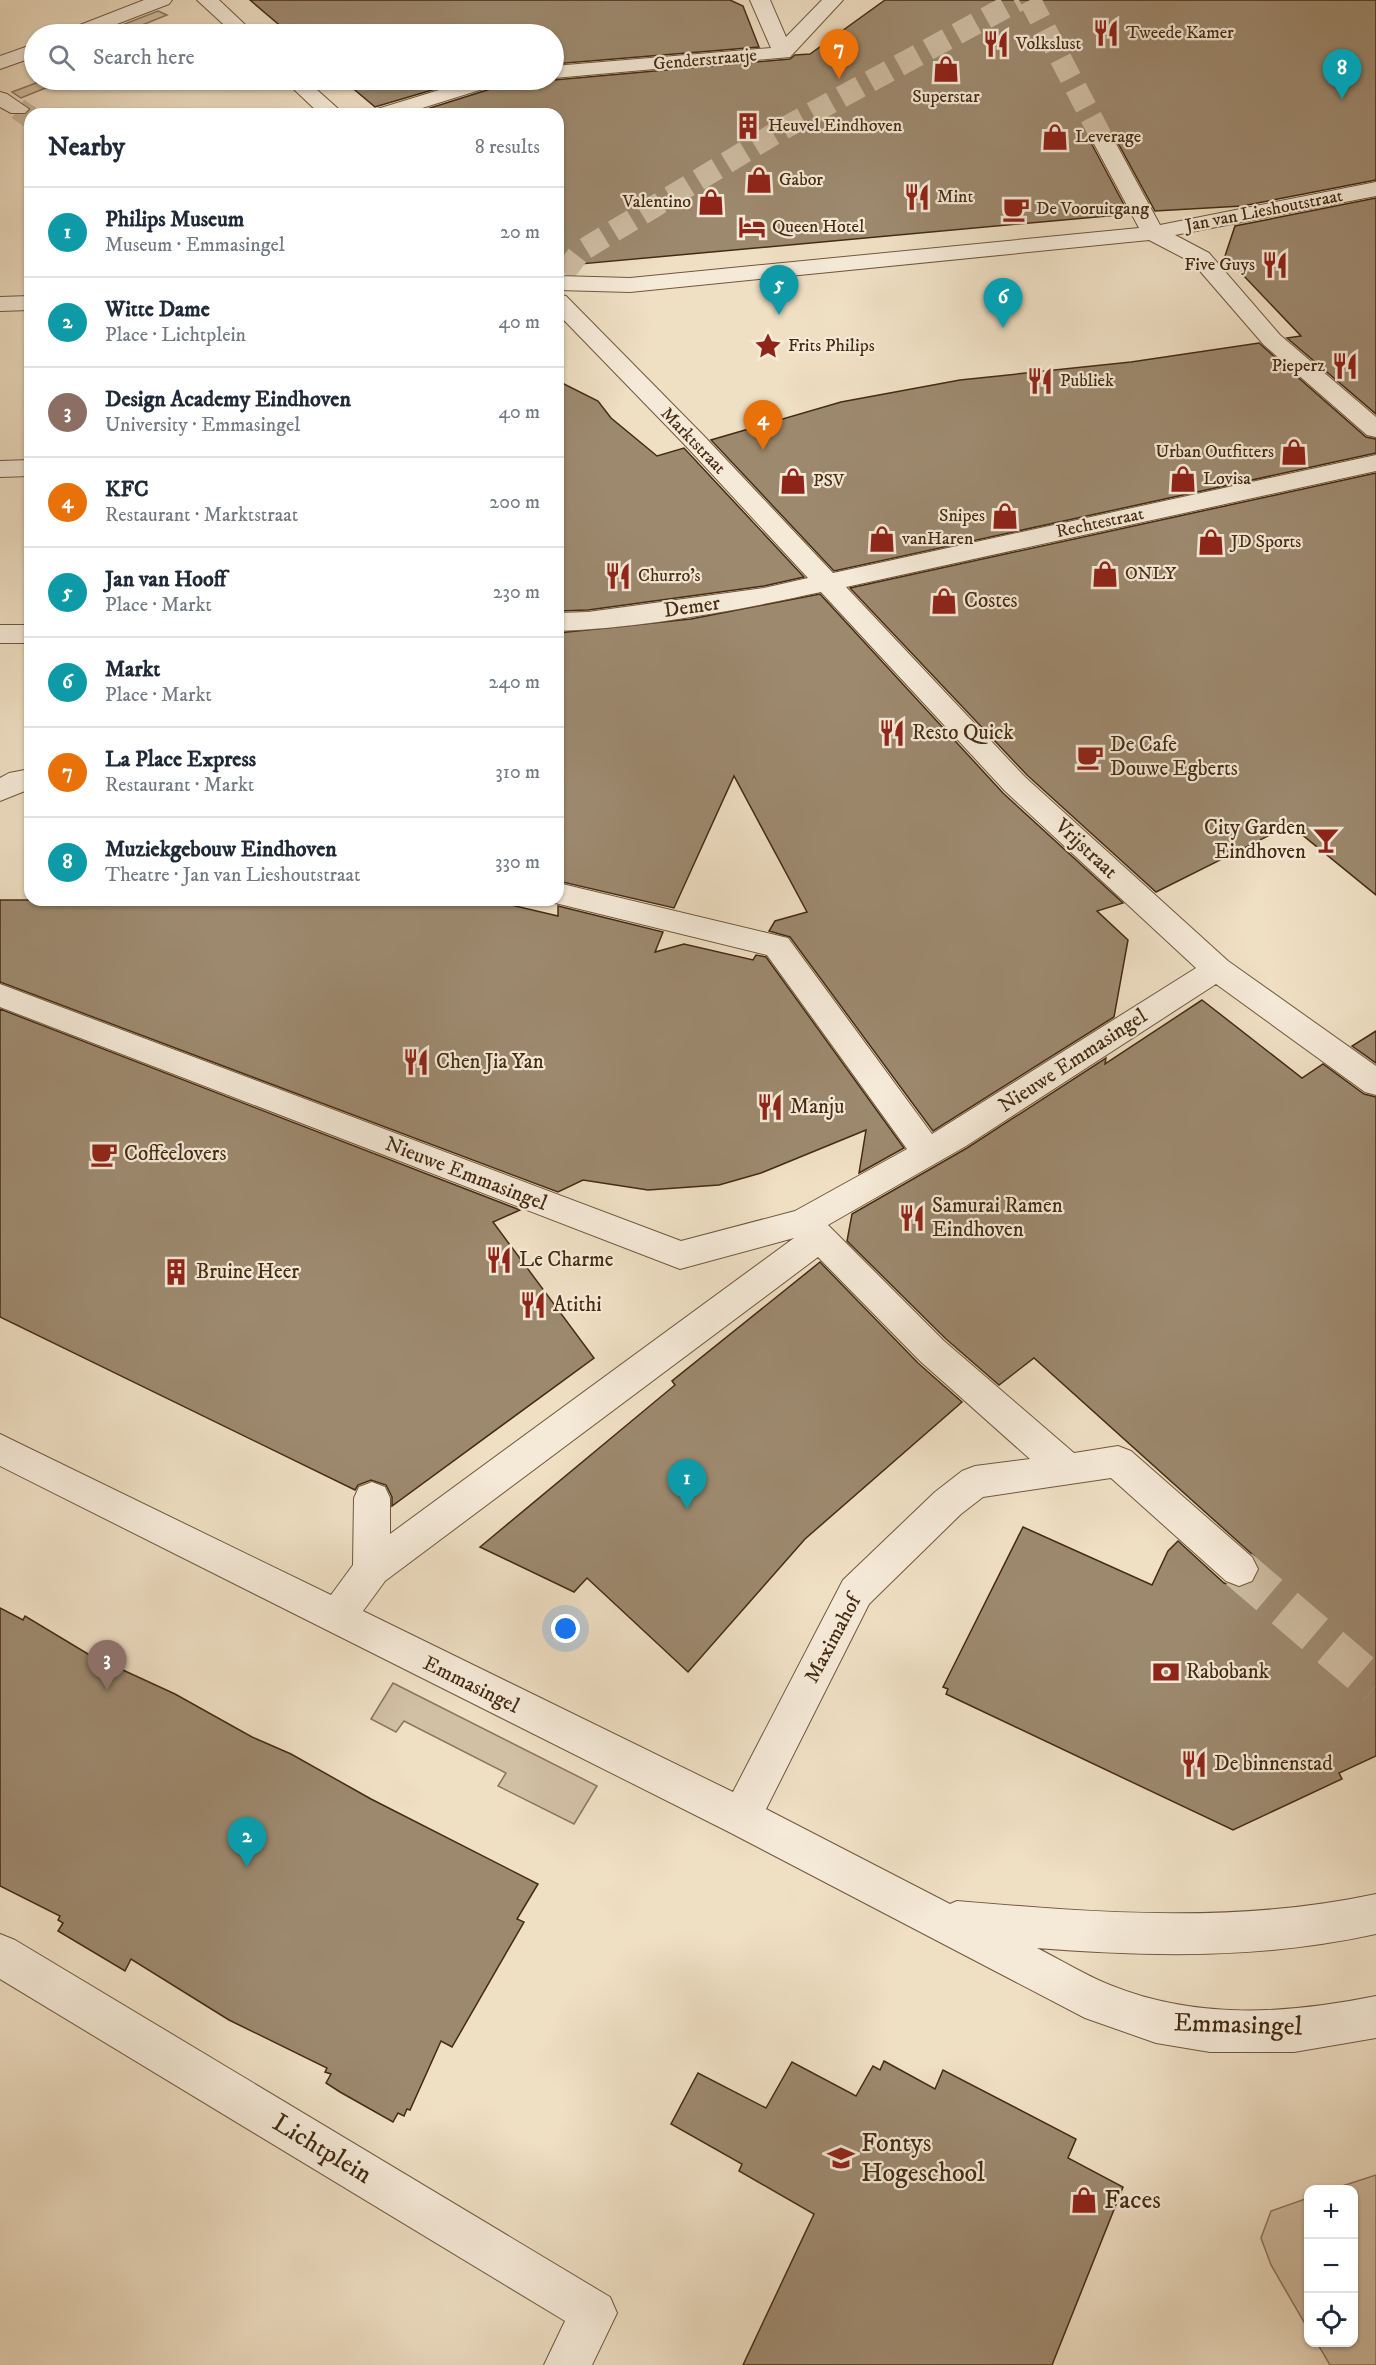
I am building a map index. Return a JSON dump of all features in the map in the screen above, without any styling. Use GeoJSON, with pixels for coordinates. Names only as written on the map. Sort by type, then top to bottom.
{"type":"FeatureCollection","features":[{"type":"Feature","properties":{"kind":"street"},"geometry":{"type":"LineString","coordinates":[[100,24],[162,0]]}},
{"type":"Feature","properties":{"kind":"street"},"geometry":{"type":"LineString","coordinates":[[207,0],[234,24]]}},
{"type":"Feature","properties":{"kind":"street"},"geometry":{"type":"LineString","coordinates":[[760,0],[783,53]]}},
{"type":"Feature","properties":{"kind":"street","name":"Genderstraatje"},"geometry":{"type":"LineString","coordinates":[[564,71],[783,53],[833,0]]}},
{"type":"Feature","properties":{"kind":"street"},"geometry":{"type":"LineString","coordinates":[[0,63],[24,54]]}},
{"type":"Feature","properties":{"kind":"street"},"geometry":{"type":"LineString","coordinates":[[305,90],[326,108]]}},
{"type":"Feature","properties":{"kind":"street"},"geometry":{"type":"LineString","coordinates":[[401,108],[459,90]]}},
{"type":"Feature","properties":{"kind":"street"},"geometry":{"type":"LineString","coordinates":[[0,98],[18,110]]}},
{"type":"Feature","properties":{"kind":"street"},"geometry":{"type":"LineString","coordinates":[[1103,140],[1153,233],[1201,258],[1272,340],[1376,430]]}},
{"type":"Feature","properties":{"kind":"street","name":"Jan van Lieshoutstraat"},"geometry":{"type":"LineString","coordinates":[[564,278],[630,285],[1153,233],[1376,189]]}},
{"type":"Feature","properties":{"kind":"street"},"geometry":{"type":"LineString","coordinates":[[0,304],[24,303]]}},
{"type":"Feature","properties":{"kind":"street","name":"Marktstraat"},"geometry":{"type":"LineString","coordinates":[[564,307],[694,441],[825,583]]}},
{"type":"Feature","properties":{"kind":"street","name":"Rechtestraat"},"geometry":{"type":"LineString","coordinates":[[825,583],[1376,463]]}},
{"type":"Feature","properties":{"kind":"street"},"geometry":{"type":"LineString","coordinates":[[0,470],[24,468]]}},
{"type":"Feature","properties":{"kind":"street","name":"Demer"},"geometry":{"type":"LineString","coordinates":[[564,622],[588,621],[764,596],[825,583]]}},
{"type":"Feature","properties":{"kind":"street","name":"Vrijstraat"},"geometry":{"type":"LineString","coordinates":[[825,583],[1015,784],[1217,969],[1376,1083]]}},
{"type":"Feature","properties":{"kind":"street"},"geometry":{"type":"LineString","coordinates":[[0,634],[24,634]]}},
{"type":"Feature","properties":{"kind":"street"},"geometry":{"type":"LineString","coordinates":[[0,791],[24,780]]}},
{"type":"Feature","properties":{"kind":"street"},"geometry":{"type":"LineString","coordinates":[[564,895],[777,946],[927,1152]]}},
{"type":"Feature","properties":{"kind":"street","name":"Nieuwe Emmasingel"},"geometry":{"type":"LineString","coordinates":[[0,995],[680,1255],[812,1230],[927,1152],[1217,969]]}},
{"type":"Feature","properties":{"kind":"street"},"geometry":{"type":"LineString","coordinates":[[336,1618],[372,1569],[812,1230],[932,1351],[1067,1469]]}},
{"type":"Feature","properties":{"kind":"street","name":"Emmasingel"},"geometry":{"type":"LineString","coordinates":[[0,1449],[336,1618],[741,1817],[943,1919],[1100,2002],[1157,2022],[1218,2030],[1280,2032],[1338,2026],[1376,2017]]}},
{"type":"Feature","properties":{"kind":"street","name":"Maximahof"},"geometry":{"type":"LineString","coordinates":[[741,1817],[856,1592],[948,1503],[975,1482],[1118,1462],[1239,1569]]}},
{"type":"Feature","properties":{"kind":"street"},"geometry":{"type":"LineString","coordinates":[[372,1498],[372,1569]]}},
{"type":"Feature","properties":{"kind":"street","name":"Emmasingel"},"geometry":{"type":"LineString","coordinates":[[943,1919],[1102,1934],[1241,1933],[1355,1920],[1376,1914]]}},
{"type":"Feature","properties":{"kind":"street","name":"Lichtplein"},"geometry":{"type":"LineString","coordinates":[[0,1955],[594,2313],[567,2365]]}},
{"type":"Feature","properties":{"kind":"shaded area"},"geometry":{"type":"Polygon","coordinates":[[[158,11],[167,15],[145,24],[125,24],[158,11]]]}},
{"type":"Feature","properties":{"kind":"shaded area"},"geometry":{"type":"Polygon","coordinates":[[[24,88],[24,90],[41,90],[21,98],[12,92],[24,88]]]}},
{"type":"Feature","properties":{"kind":"shaded area"},"geometry":{"type":"Polygon","coordinates":[[[393,1683],[597,1786],[574,1824],[498,1786],[506,1773],[404,1721],[396,1732],[371,1719],[393,1683]]]}},
{"type":"Feature","properties":{"kind":"shaded area"},"geometry":{"type":"Polygon","coordinates":[[[1376,2175],[1376,2365],[1330,2365],[1319,2347],[1358,2347],[1358,2185],[1345,2185],[1376,2175]]]}},
{"type":"Feature","properties":{"kind":"shaded area"},"geometry":{"type":"Polygon","coordinates":[[[1304,2199],[1304,2322],[1271,2265],[1261,2238],[1271,2211],[1304,2199]]]}},
{"type":"Feature","properties":{"kind":"building"},"geometry":{"type":"Polygon","coordinates":[[[250,0],[730,0],[743,6],[759,47],[564,63],[564,24],[278,24],[250,0]]]}},
{"type":"Feature","properties":{"kind":"building","name":"Heuvel Eindhoven"},"geometry":{"type":"Polygon","coordinates":[[[885,0],[1376,0],[1376,180],[1242,206],[1155,211],[1113,134],[1103,132],[1093,134],[1090,141],[1129,214],[564,265],[564,108],[430,108],[487,90],[564,90],[564,79],[790,59],[795,55],[810,54],[885,0]]]}},
{"type":"Feature","properties":{"kind":"building"},"geometry":{"type":"Polygon","coordinates":[[[355,90],[432,90],[375,107],[355,90]]]}},
{"type":"Feature","properties":{"kind":"building"},"geometry":{"type":"Polygon","coordinates":[[[1376,198],[1376,414],[1287,338],[1301,336],[1225,256],[1235,226],[1376,198]]]}},
{"type":"Feature","properties":{"kind":"building"},"geometry":{"type":"Polygon","coordinates":[[[1259,343],[1366,437],[1376,439],[1376,453],[834,571],[711,440],[841,402],[960,380],[1131,362],[1259,343]]]}},
{"type":"Feature","properties":{"kind":"building"},"geometry":{"type":"Polygon","coordinates":[[[564,384],[598,401],[611,418],[657,456],[684,448],[804,577],[764,586],[588,610],[564,611],[564,384]]]}},
{"type":"Feature","properties":{"kind":"building"},"geometry":{"type":"Polygon","coordinates":[[[1376,473],[1376,895],[1290,825],[1156,892],[1027,775],[850,588],[1376,473]]]}},
{"type":"Feature","properties":{"kind":"building"},"geometry":{"type":"Polygon","coordinates":[[[820,594],[1003,793],[1123,903],[1097,911],[1128,940],[1114,1017],[933,1131],[790,937],[769,931],[775,921],[807,912],[734,776],[674,908],[564,882],[564,632],[691,619],[820,594]]]}},
{"type":"Feature","properties":{"kind":"building"},"geometry":{"type":"Polygon","coordinates":[[[0,900],[24,900],[24,906],[516,906],[558,916],[558,906],[663,932],[655,952],[684,944],[753,960],[756,955],[766,957],[904,1148],[859,1173],[866,1130],[761,1173],[719,1185],[648,1190],[583,1180],[558,1192],[0,982],[0,900]]]}},
{"type":"Feature","properties":{"kind":"building"},"geometry":{"type":"Polygon","coordinates":[[[1202,1000],[1302,1078],[1323,1064],[1364,1094],[1376,1097],[1376,1756],[1339,1773],[1342,1779],[1233,1830],[946,1694],[948,1689],[943,1687],[1023,1527],[1152,1585],[1168,1551],[1178,1541],[1224,1583],[1238,1588],[1253,1583],[1260,1570],[1254,1556],[1034,1358],[999,1385],[946,1339],[847,1241],[852,1214],[967,1148],[1106,1058],[1105,1064],[1202,1000]]]}},
{"type":"Feature","properties":{"kind":"building","name":"Bruine Heer"},"geometry":{"type":"Polygon","coordinates":[[[0,1009],[520,1210],[493,1222],[594,1358],[392,1506],[392,1497],[386,1485],[371,1480],[358,1485],[355,1490],[0,1317],[0,1009]]]}},
{"type":"Feature","properties":{"kind":"building"},"geometry":{"type":"Polygon","coordinates":[[[1376,1031],[1376,1063],[1352,1046],[1376,1031]]]}},
{"type":"Feature","properties":{"kind":"building"},"geometry":{"type":"Polygon","coordinates":[[[820,1262],[918,1363],[962,1402],[805,1539],[688,1672],[587,1578],[574,1592],[480,1547],[675,1385],[672,1381],[820,1262]]]}},
{"type":"Feature","properties":{"kind":"building"},"geometry":{"type":"Polygon","coordinates":[[[0,1608],[23,1620],[25,1616],[88,1654],[175,1694],[252,1737],[291,1754],[371,1799],[538,1884],[517,1919],[524,1922],[452,2047],[441,2041],[410,2110],[407,2109],[404,2116],[398,2113],[393,2122],[340,2092],[326,2083],[331,2074],[325,2072],[327,2068],[229,2020],[131,1959],[125,1971],[58,1931],[63,1923],[58,1920],[60,1916],[0,1886],[0,1608]]]}},
{"type":"Feature","properties":{"kind":"building"},"geometry":{"type":"Polygon","coordinates":[[[884,2061],[935,2089],[943,2070],[1076,2139],[1068,2158],[1123,2187],[1052,2365],[743,2365],[814,2214],[739,2171],[742,2164],[671,2124],[698,2073],[766,2108],[792,2062],[856,2096],[873,2066],[880,2070],[884,2061]]]}},
{"type":"Feature","properties":{"kind":"tunnel"},"geometry":{"type":"LineString","coordinates":[[564,273],[581,251],[779,131],[1019,0]]}},
{"type":"Feature","properties":{"kind":"tunnel"},"geometry":{"type":"LineString","coordinates":[[1030,0],[1103,140]]}},
{"type":"Feature","properties":{"kind":"tunnel"},"geometry":{"type":"LineString","coordinates":[[18,109],[24,113]]}},
{"type":"Feature","properties":{"kind":"tunnel"},"geometry":{"type":"LineString","coordinates":[[1239,1569],[1376,1686]]}},
{"type":"Feature","properties":{"kind":"place","name":"Tweede Kamer"},"geometry":{"type":"Point","coordinates":[1106,33]}},
{"type":"Feature","properties":{"kind":"place","name":"Volkslust"},"geometry":{"type":"Point","coordinates":[996,44]}},
{"type":"Feature","properties":{"kind":"place","name":"Superstar"},"geometry":{"type":"Point","coordinates":[946,69]}},
{"type":"Feature","properties":{"kind":"place","name":"La Place Express"},"geometry":{"type":"Point","coordinates":[839,79]}},
{"type":"Feature","properties":{"kind":"place","name":"Muziekgebouw Eindhoven"},"geometry":{"type":"Point","coordinates":[1342,99]}},
{"type":"Feature","properties":{"kind":"place","name":"Heuvel Eindhoven"},"geometry":{"type":"Point","coordinates":[748,126]}},
{"type":"Feature","properties":{"kind":"place","name":"Leverage"},"geometry":{"type":"Point","coordinates":[1055,137]}},
{"type":"Feature","properties":{"kind":"place","name":"Gabor"},"geometry":{"type":"Point","coordinates":[759,180]}},
{"type":"Feature","properties":{"kind":"place","name":"Mint"},"geometry":{"type":"Point","coordinates":[917,197]}},
{"type":"Feature","properties":{"kind":"place","name":"Valentino"},"geometry":{"type":"Point","coordinates":[711,202]}},
{"type":"Feature","properties":{"kind":"place","name":"De Vooruitgang"},"geometry":{"type":"Point","coordinates":[1016,209]}},
{"type":"Feature","properties":{"kind":"place","name":"Queen Hotel"},"geometry":{"type":"Point","coordinates":[752,227]}},
{"type":"Feature","properties":{"kind":"place","name":"Five Guys"},"geometry":{"type":"Point","coordinates":[1275,265]}},
{"type":"Feature","properties":{"kind":"place","name":"Jan van Hooff"},"geometry":{"type":"Point","coordinates":[779,315]}},
{"type":"Feature","properties":{"kind":"place","name":"Markt"},"geometry":{"type":"Point","coordinates":[1003,328]}},
{"type":"Feature","properties":{"kind":"place","name":"Frits Philips"},"geometry":{"type":"Point","coordinates":[768,346]}},
{"type":"Feature","properties":{"kind":"place","name":"Pieperz"},"geometry":{"type":"Point","coordinates":[1345,366]}},
{"type":"Feature","properties":{"kind":"place","name":"Publiek"},"geometry":{"type":"Point","coordinates":[1040,381]}},
{"type":"Feature","properties":{"kind":"place","name":"KFC"},"geometry":{"type":"Point","coordinates":[763,450]}},
{"type":"Feature","properties":{"kind":"place","name":"Urban Outfitters"},"geometry":{"type":"Point","coordinates":[1294,452]}},
{"type":"Feature","properties":{"kind":"place","name":"Lovisa"},"geometry":{"type":"Point","coordinates":[1183,479]}},
{"type":"Feature","properties":{"kind":"place","name":"PSV"},"geometry":{"type":"Point","coordinates":[793,481]}},
{"type":"Feature","properties":{"kind":"place","name":"Snipes"},"geometry":{"type":"Point","coordinates":[1005,516]}},
{"type":"Feature","properties":{"kind":"place","name":"vanHaren"},"geometry":{"type":"Point","coordinates":[882,539]}},
{"type":"Feature","properties":{"kind":"place","name":"JD Sports"},"geometry":{"type":"Point","coordinates":[1211,542]}},
{"type":"Feature","properties":{"kind":"place","name":"ONLY"},"geometry":{"type":"Point","coordinates":[1105,574]}},
{"type":"Feature","properties":{"kind":"place","name":"Churro's"},"geometry":{"type":"Point","coordinates":[618,576]}},
{"type":"Feature","properties":{"kind":"place","name":"Costes"},"geometry":{"type":"Point","coordinates":[944,601]}},
{"type":"Feature","properties":{"kind":"place","name":"Resto Quick"},"geometry":{"type":"Point","coordinates":[892,733]}},
{"type":"Feature","properties":{"kind":"place","name":"De Cafe Douwe Egberts"},"geometry":{"type":"Point","coordinates":[1090,757]}},
{"type":"Feature","properties":{"kind":"place","name":"City Garden Eindhoven"},"geometry":{"type":"Point","coordinates":[1326,840]}},
{"type":"Feature","properties":{"kind":"place","name":"Chen Jia Yan"},"geometry":{"type":"Point","coordinates":[416,1062]}},
{"type":"Feature","properties":{"kind":"place","name":"Manju"},"geometry":{"type":"Point","coordinates":[770,1107]}},
{"type":"Feature","properties":{"kind":"place","name":"Coffeelovers"},"geometry":{"type":"Point","coordinates":[104,1154]}},
{"type":"Feature","properties":{"kind":"place","name":"Samurai Ramen Eindhoven"},"geometry":{"type":"Point","coordinates":[912,1218]}},
{"type":"Feature","properties":{"kind":"place","name":"Le Charme"},"geometry":{"type":"Point","coordinates":[499,1260]}},
{"type":"Feature","properties":{"kind":"place","name":"Bruine Heer"},"geometry":{"type":"Point","coordinates":[176,1272]}},
{"type":"Feature","properties":{"kind":"place","name":"Atithi"},"geometry":{"type":"Point","coordinates":[533,1305]}},
{"type":"Feature","properties":{"kind":"place","name":"Philips Museum"},"geometry":{"type":"Point","coordinates":[687,1509]}},
{"type":"Feature","properties":{"kind":"place","name":"Rabobank"},"geometry":{"type":"Point","coordinates":[1166,1672]}},
{"type":"Feature","properties":{"kind":"place","name":"Design Academy Eindhoven"},"geometry":{"type":"Point","coordinates":[107,1690]}},
{"type":"Feature","properties":{"kind":"place","name":"De binnenstad"},"geometry":{"type":"Point","coordinates":[1194,1764]}},
{"type":"Feature","properties":{"kind":"place","name":"Witte Dame"},"geometry":{"type":"Point","coordinates":[247,1867]}},
{"type":"Feature","properties":{"kind":"place","name":"Fontys Hogeschool"},"geometry":{"type":"Point","coordinates":[841,2158]}},
{"type":"Feature","properties":{"kind":"place","name":"Faces"},"geometry":{"type":"Point","coordinates":[1084,2200]}}]}
